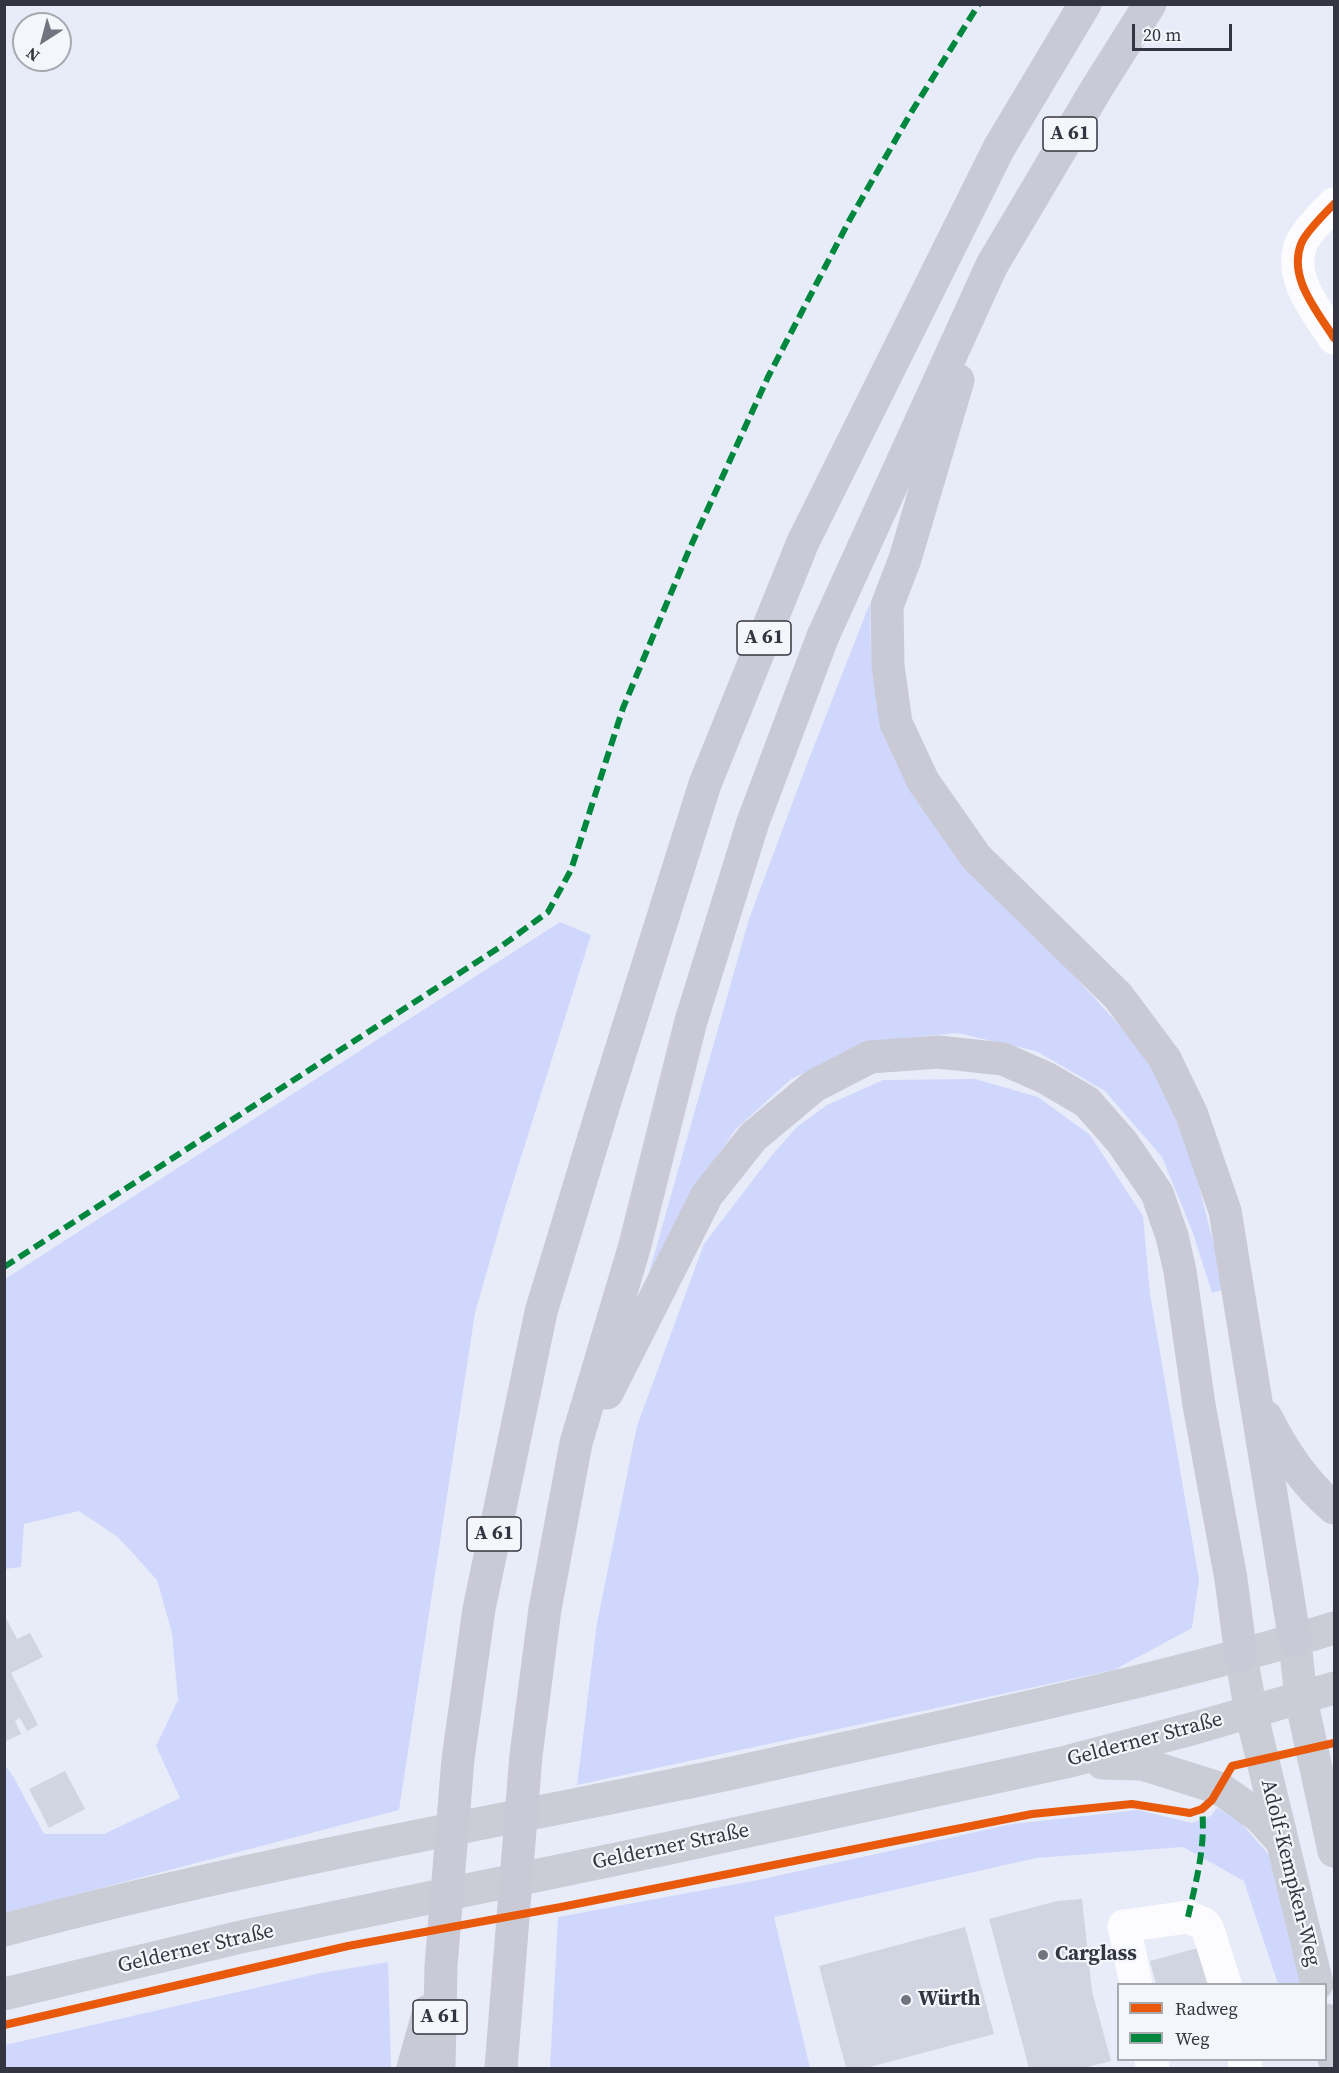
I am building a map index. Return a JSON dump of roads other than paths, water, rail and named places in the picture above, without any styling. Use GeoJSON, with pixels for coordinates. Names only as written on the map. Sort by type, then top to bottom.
{"type":"FeatureCollection","features":[{"type":"Feature","properties":{"kind":"highway","name":"A 61"},"geometry":{"type":"LineString","coordinates":[[439,2068],[441,1966],[458,1759],[478,1609],[541,1312],[705,784],[803,542],[999,148],[1085,4]]}},
{"type":"Feature","properties":{"kind":"highway","name":"A 61"},"geometry":{"type":"LineString","coordinates":[[501,2068],[526,1755],[545,1609],[576,1443],[635,1245],[691,1021],[753,822],[823,636],[992,265],[1097,88],[1150,4]]}},
{"type":"Feature","properties":{"kind":"highway"},"geometry":{"type":"LineString","coordinates":[[992,265],[905,559],[887,606],[888,666],[896,723],[923,781],[976,857],[1118,996],[1165,1059],[1192,1115],[1225,1211],[1294,1641]]}},
{"type":"Feature","properties":{"kind":"highway"},"geometry":{"type":"LineString","coordinates":[[576,1443],[614,1380],[707,1195],[753,1137],[814,1086],[870,1058],[938,1052],[1003,1059],[1046,1078],[1087,1102],[1122,1142],[1157,1194],[1172,1236],[1180,1271],[1199,1405],[1231,1579],[1242,1656]]}},
{"type":"Feature","properties":{"kind":"highway"},"geometry":{"type":"LineString","coordinates":[[1256,1398],[1278,1442],[1316,1494],[1335,1508]]}},
{"type":"Feature","properties":{"kind":"highway"},"geometry":{"type":"LineString","coordinates":[[413,2068],[441,1966]]}},
{"type":"Feature","properties":{"kind":"main road"},"geometry":{"type":"LineString","coordinates":[[4,1930],[82,1909],[307,1858],[729,1773],[1055,1701],[1242,1656],[1335,1628]]}},
{"type":"Feature","properties":{"kind":"main road"},"geometry":{"type":"LineString","coordinates":[[1294,1641],[1301,1699],[1335,1851]]}},
{"type":"Feature","properties":{"kind":"main road","name":"Adolf-Kempken-Weg"},"geometry":{"type":"LineString","coordinates":[[1242,1656],[1251,1712],[1317,1983]]}},
{"type":"Feature","properties":{"kind":"main road","name":"Gelderner Straße"},"geometry":{"type":"LineString","coordinates":[[4,1994],[245,1936],[665,1849],[1066,1762],[1335,1688]]}},
{"type":"Feature","properties":{"kind":"main road"},"geometry":{"type":"LineString","coordinates":[[1066,1762],[1142,1764],[1219,1788],[1260,1817],[1281,1840]]}},
{"type":"Feature","properties":{"kind":"main road"},"geometry":{"type":"LineString","coordinates":[[1327,2024],[1335,2059]]}},
{"type":"Feature","properties":{"kind":"street"},"geometry":{"type":"LineString","coordinates":[[1335,204],[1302,242],[1298,261],[1304,289],[1335,338]]}},
{"type":"Feature","properties":{"kind":"street"},"geometry":{"type":"LineString","coordinates":[[1136,1983],[1124,1926],[1188,1917],[1204,1924],[1208,1930],[1225,1983]]}},
{"type":"Feature","properties":{"kind":"place","name":"Carglass"},"geometry":{"type":"Point","coordinates":[1043,1955]}},
{"type":"Feature","properties":{"kind":"place","name":"Würth"},"geometry":{"type":"Point","coordinates":[906,2000]}}]}
